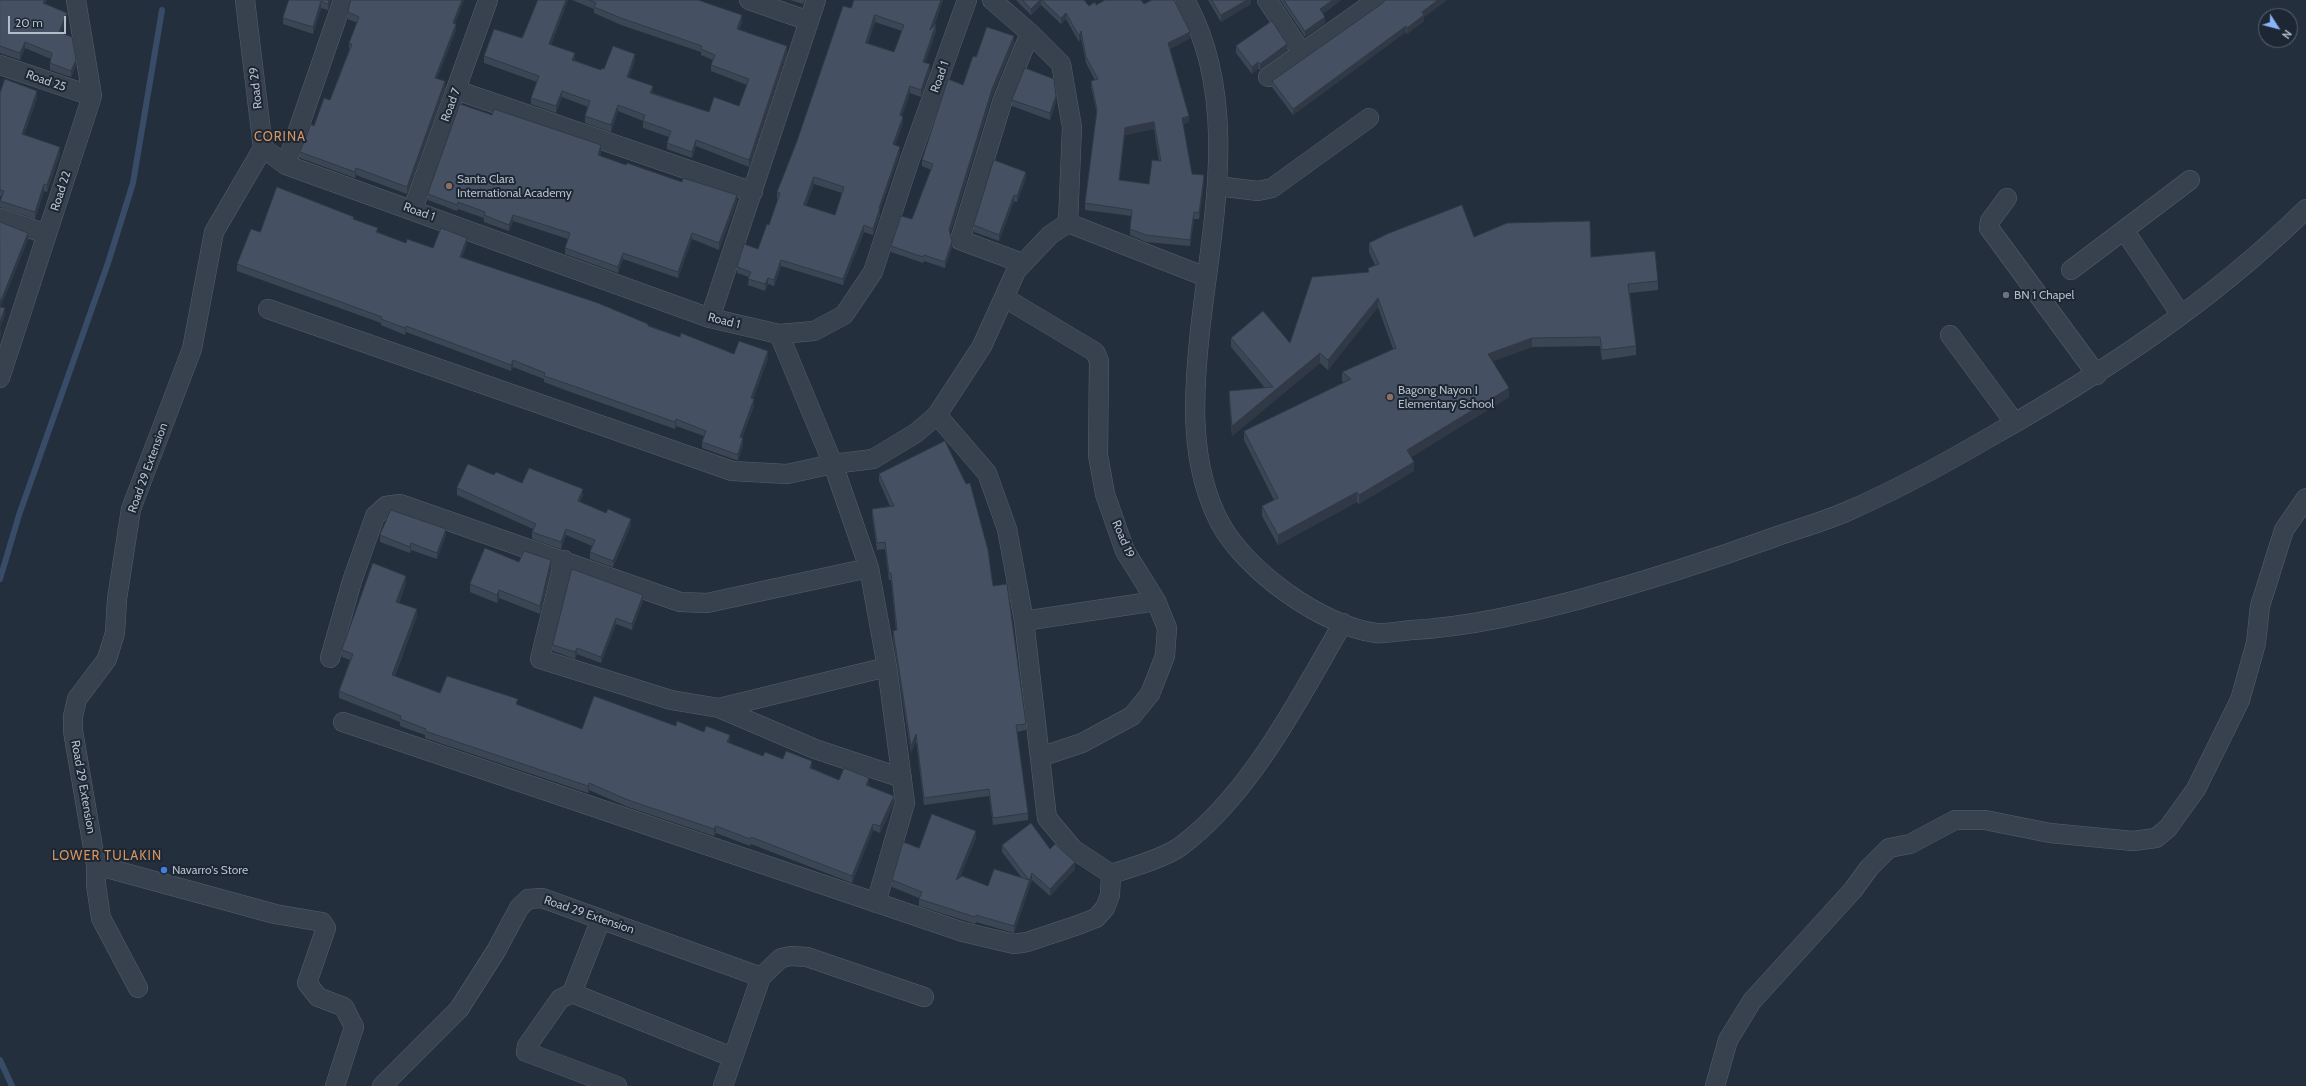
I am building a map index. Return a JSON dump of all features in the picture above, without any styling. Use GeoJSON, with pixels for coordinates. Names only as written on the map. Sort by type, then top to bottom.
{"type":"FeatureCollection","features":[{"type":"Feature","properties":{"kind":"street","name":"Road 22"},"geometry":{"type":"LineString","coordinates":[[1,370],[92,96],[76,0]]}},
{"type":"Feature","properties":{"kind":"street","name":"Road 29"},"geometry":{"type":"LineString","coordinates":[[245,0],[263,148]]}},
{"type":"Feature","properties":{"kind":"street"},"geometry":{"type":"LineString","coordinates":[[263,148],[286,165],[343,0]]}},
{"type":"Feature","properties":{"kind":"street","name":"Road 7"},"geometry":{"type":"LineString","coordinates":[[413,209],[488,0]]}},
{"type":"Feature","properties":{"kind":"street"},"geometry":{"type":"LineString","coordinates":[[749,0],[809,21]]}},
{"type":"Feature","properties":{"kind":"street"},"geometry":{"type":"LineString","coordinates":[[710,318],[816,0]]}},
{"type":"Feature","properties":{"kind":"street","name":"Road 1"},"geometry":{"type":"LineString","coordinates":[[286,165],[413,209],[710,318],[779,334],[814,331],[844,315],[873,272],[910,159],[968,0]]}},
{"type":"Feature","properties":{"kind":"street"},"geometry":{"type":"LineString","coordinates":[[992,0],[1030,33],[1061,64],[1072,127],[1068,224]]}},
{"type":"Feature","properties":{"kind":"street"},"geometry":{"type":"LineString","coordinates":[[1185,0],[1195,18],[1208,53],[1214,91],[1218,145],[1217,186],[1194,390],[1196,441],[1206,486],[1221,524],[1247,560],[1273,584],[1304,604],[1343,623],[1377,633],[1445,628],[1516,616],[1597,595],[1716,559],[1847,511],[1945,463],[2097,375],[2181,315],[2232,276],[2273,241],[2306,209]]}},
{"type":"Feature","properties":{"kind":"street"},"geometry":{"type":"LineString","coordinates":[[1266,0],[1302,53]]}},
{"type":"Feature","properties":{"kind":"street"},"geometry":{"type":"LineString","coordinates":[[1268,77],[1302,53],[1365,4]]}},
{"type":"Feature","properties":{"kind":"street"},"geometry":{"type":"LineString","coordinates":[[1022,263],[960,240],[1003,99],[1030,33]]}},
{"type":"Feature","properties":{"kind":"street","name":"Road 25"},"geometry":{"type":"LineString","coordinates":[[0,65],[92,96]]}},
{"type":"Feature","properties":{"kind":"street"},"geometry":{"type":"LineString","coordinates":[[456,90],[753,192]]}},
{"type":"Feature","properties":{"kind":"street"},"geometry":{"type":"LineString","coordinates":[[1217,186],[1258,191],[1272,188],[1369,118]]}},
{"type":"Feature","properties":{"kind":"street","name":"Road 29 Extension"},"geometry":{"type":"LineString","coordinates":[[138,988],[101,918],[96,885],[96,865],[73,732],[73,716],[77,699],[107,659],[115,633],[117,599],[131,508],[192,349],[214,232],[263,148]]}},
{"type":"Feature","properties":{"kind":"street"},"geometry":{"type":"LineString","coordinates":[[2071,270],[2190,180]]}},
{"type":"Feature","properties":{"kind":"street"},"geometry":{"type":"LineString","coordinates":[[2007,198],[1990,220],[1989,228],[2097,375]]}},
{"type":"Feature","properties":{"kind":"street"},"geometry":{"type":"LineString","coordinates":[[0,218],[46,234]]}},
{"type":"Feature","properties":{"kind":"street"},"geometry":{"type":"LineString","coordinates":[[268,309],[732,471],[786,474],[833,464],[873,459],[916,433],[937,415],[982,346],[1005,298],[1016,270],[1050,235],[1068,224]]}},
{"type":"Feature","properties":{"kind":"street"},"geometry":{"type":"LineString","coordinates":[[1068,224],[1206,277]]}},
{"type":"Feature","properties":{"kind":"street"},"geometry":{"type":"LineString","coordinates":[[2124,230],[2181,315]]}},
{"type":"Feature","properties":{"kind":"street","name":"Road 19"},"geometry":{"type":"LineString","coordinates":[[1005,298],[1095,352],[1099,361],[1098,455],[1105,494],[1125,550],[1156,601],[1167,628],[1165,656],[1150,694],[1132,716],[1082,743],[1040,757]]}},
{"type":"Feature","properties":{"kind":"street"},"geometry":{"type":"LineString","coordinates":[[779,334],[833,464],[869,568],[887,667],[905,803],[876,902]]}},
{"type":"Feature","properties":{"kind":"street"},"geometry":{"type":"LineString","coordinates":[[1950,335],[2015,423]]}},
{"type":"Feature","properties":{"kind":"street"},"geometry":{"type":"LineString","coordinates":[[937,415],[987,473],[1007,529],[1024,622],[1048,818],[1073,849],[1110,874]]}},
{"type":"Feature","properties":{"kind":"street"},"geometry":{"type":"LineString","coordinates":[[1715,1086],[1728,1040],[1752,1001],[1852,890],[1869,868],[1889,848],[1910,844],[1955,820],[1984,820],[2050,833],[2133,842],[2156,838],[2168,828],[2196,789],[2240,700],[2256,643],[2260,606],[2284,530],[2306,498]]}},
{"type":"Feature","properties":{"kind":"street"},"geometry":{"type":"LineString","coordinates":[[330,658],[352,581],[375,516],[386,506],[400,504],[564,560],[680,602],[707,602],[869,568]]}},
{"type":"Feature","properties":{"kind":"street"},"geometry":{"type":"LineString","coordinates":[[564,560],[540,659],[671,700],[719,708],[816,749],[902,778]]}},
{"type":"Feature","properties":{"kind":"street"},"geometry":{"type":"LineString","coordinates":[[1024,622],[1156,601]]}},
{"type":"Feature","properties":{"kind":"street"},"geometry":{"type":"LineString","coordinates":[[1110,874],[1140,865],[1180,847],[1225,806],[1281,730],[1343,623]]}},
{"type":"Feature","properties":{"kind":"street"},"geometry":{"type":"LineString","coordinates":[[719,708],[887,667]]}},
{"type":"Feature","properties":{"kind":"street"},"geometry":{"type":"LineString","coordinates":[[343,722],[962,932],[1014,944],[1027,942],[1096,918],[1105,908],[1110,895],[1110,874]]}},
{"type":"Feature","properties":{"kind":"street"},"geometry":{"type":"LineString","coordinates":[[96,865],[275,914],[322,922],[326,928],[308,983],[318,997],[344,1007],[354,1027],[335,1086]]}},
{"type":"Feature","properties":{"kind":"street","name":"Road 29 Extension"},"geometry":{"type":"LineString","coordinates":[[382,1086],[458,1009],[496,951],[520,908],[528,899],[542,898],[761,977]]}},
{"type":"Feature","properties":{"kind":"street"},"geometry":{"type":"LineString","coordinates":[[601,919],[572,993],[560,999],[528,1046],[526,1052],[617,1086]]}},
{"type":"Feature","properties":{"kind":"street"},"geometry":{"type":"LineString","coordinates":[[723,1086],[761,977],[782,958],[791,956],[807,957],[924,997]]}},
{"type":"Feature","properties":{"kind":"street"},"geometry":{"type":"LineString","coordinates":[[572,993],[732,1057]]}},
{"type":"Feature","properties":{"kind":"building"},"geometry":{"type":"Polygon","coordinates":[[[0,0],[45,0],[43,3],[67,13],[59,32],[72,37],[76,60],[71,71],[50,63],[52,53],[25,42],[20,53],[0,46],[0,0]]]}},
{"type":"Feature","properties":{"kind":"building"},"geometry":{"type":"Polygon","coordinates":[[[289,0],[329,0],[328,4],[321,1],[313,27],[283,18],[289,0]]]}},
{"type":"Feature","properties":{"kind":"building"},"geometry":{"type":"Polygon","coordinates":[[[351,0],[462,0],[453,23],[456,24],[435,78],[445,81],[407,187],[356,168],[355,172],[300,152],[311,124],[314,126],[324,98],[330,100],[352,44],[349,43],[359,17],[348,12],[351,0]]]}},
{"type":"Feature","properties":{"kind":"building"},"geometry":{"type":"Polygon","coordinates":[[[538,0],[566,0],[549,44],[575,53],[572,60],[601,70],[602,68],[604,69],[613,46],[635,54],[627,77],[653,86],[650,93],[709,112],[714,97],[739,106],[749,79],[711,65],[715,55],[701,49],[702,46],[621,18],[594,7],[596,3],[589,0],[698,0],[742,15],[737,29],[787,46],[749,160],[696,140],[692,152],[667,143],[671,131],[643,121],[645,115],[618,105],[611,125],[585,116],[590,101],[562,91],[556,106],[531,98],[539,76],[484,56],[494,29],[522,38],[538,0]]]}},
{"type":"Feature","properties":{"kind":"building"},"geometry":{"type":"Polygon","coordinates":[[[854,0],[941,0],[930,30],[936,24],[923,62],[930,64],[921,90],[910,86],[900,115],[903,117],[893,144],[900,147],[873,229],[864,225],[843,279],[781,260],[774,280],[768,278],[765,284],[748,279],[751,272],[737,267],[744,244],[758,249],[767,224],[769,225],[780,193],[777,192],[797,141],[843,6],[851,8],[854,0]],[[875,15],[866,43],[894,52],[904,25],[875,15]],[[814,177],[804,205],[835,215],[844,187],[814,177]]]}},
{"type":"Feature","properties":{"kind":"building"},"geometry":{"type":"Polygon","coordinates":[[[1023,0],[1040,0],[1031,9],[1023,0]]]}},
{"type":"Feature","properties":{"kind":"building"},"geometry":{"type":"Polygon","coordinates":[[[1042,0],[1084,0],[1089,6],[1095,2],[1096,5],[1105,0],[1141,0],[1144,4],[1152,0],[1174,0],[1190,32],[1168,43],[1189,116],[1182,118],[1192,174],[1204,175],[1199,213],[1194,212],[1190,240],[1146,235],[1130,229],[1132,210],[1085,203],[1097,110],[1091,81],[1098,79],[1086,57],[1081,31],[1079,36],[1066,13],[1061,18],[1042,0]],[[1154,122],[1125,128],[1119,180],[1149,184],[1152,160],[1161,161],[1154,122]]]}},
{"type":"Feature","properties":{"kind":"building"},"geometry":{"type":"Polygon","coordinates":[[[1212,0],[1247,0],[1221,15],[1212,0]]]}},
{"type":"Feature","properties":{"kind":"building"},"geometry":{"type":"Polygon","coordinates":[[[1284,0],[1333,0],[1320,9],[1325,17],[1305,31],[1284,0]]]}},
{"type":"Feature","properties":{"kind":"building"},"geometry":{"type":"Polygon","coordinates":[[[1385,0],[1438,0],[1422,12],[1424,15],[1407,28],[1406,26],[1293,109],[1272,81],[1383,3],[1385,0]]]}},
{"type":"Feature","properties":{"kind":"building"},"geometry":{"type":"Polygon","coordinates":[[[1272,21],[1287,44],[1260,64],[1258,62],[1252,67],[1236,46],[1272,21]]]}},
{"type":"Feature","properties":{"kind":"building"},"geometry":{"type":"Polygon","coordinates":[[[987,27],[1014,36],[992,89],[949,230],[952,241],[945,262],[924,255],[923,257],[891,246],[901,216],[912,219],[933,164],[922,160],[948,79],[963,85],[973,56],[976,57],[987,27]]]}},
{"type":"Feature","properties":{"kind":"building"},"geometry":{"type":"Polygon","coordinates":[[[1025,68],[1054,79],[1056,96],[1050,113],[1012,100],[1025,68]]]}},
{"type":"Feature","properties":{"kind":"building"},"geometry":{"type":"Polygon","coordinates":[[[5,79],[37,91],[22,134],[60,147],[47,185],[44,184],[35,212],[0,201],[4,191],[0,190],[0,93],[5,79]]]}},
{"type":"Feature","properties":{"kind":"building"},"geometry":{"type":"Polygon","coordinates":[[[460,104],[492,115],[494,109],[601,145],[598,155],[626,165],[627,163],[682,182],[683,178],[737,195],[719,243],[692,233],[678,272],[623,253],[618,267],[565,248],[570,233],[513,215],[509,225],[484,215],[485,212],[458,202],[457,205],[428,194],[460,104]]]}},
{"type":"Feature","properties":{"kind":"building"},"geometry":{"type":"Polygon","coordinates":[[[994,160],[1026,172],[1017,196],[1014,195],[999,235],[974,225],[994,160]]]}},
{"type":"Feature","properties":{"kind":"building"},"geometry":{"type":"Polygon","coordinates":[[[277,187],[354,217],[353,219],[378,228],[376,232],[406,243],[407,239],[433,248],[441,228],[467,238],[460,257],[598,303],[648,324],[648,326],[680,337],[681,333],[734,354],[739,341],[768,351],[751,398],[754,399],[740,437],[743,438],[738,454],[702,442],[706,431],[676,419],[675,422],[544,376],[545,373],[513,360],[511,365],[406,326],[405,328],[381,319],[382,317],[237,264],[251,229],[260,232],[277,187]]]}},
{"type":"Feature","properties":{"kind":"building","name":"Bagong Nayon I Elementary School"},"geometry":{"type":"Polygon","coordinates":[[[1462,205],[1474,237],[1507,223],[1590,221],[1591,257],[1655,251],[1658,281],[1628,284],[1636,346],[1602,350],[1600,337],[1532,338],[1488,354],[1509,388],[1407,450],[1414,462],[1359,495],[1357,492],[1278,535],[1262,506],[1278,498],[1244,431],[1351,379],[1342,372],[1396,348],[1378,298],[1328,360],[1320,353],[1232,426],[1229,391],[1273,387],[1231,338],[1263,311],[1290,343],[1312,277],[1369,272],[1368,268],[1379,264],[1369,243],[1387,234],[1462,205]]]}},
{"type":"Feature","properties":{"kind":"building"},"geometry":{"type":"Polygon","coordinates":[[[0,222],[28,233],[0,303],[0,222]]]}},
{"type":"Feature","properties":{"kind":"building"},"geometry":{"type":"Polygon","coordinates":[[[0,307],[5,308],[0,322],[0,307]]]}},
{"type":"Feature","properties":{"kind":"building"},"geometry":{"type":"Polygon","coordinates":[[[945,441],[966,484],[970,483],[988,550],[993,586],[1007,584],[1026,724],[1016,725],[1028,813],[993,818],[989,789],[924,798],[916,734],[911,746],[893,631],[897,630],[891,573],[889,573],[885,542],[877,543],[872,509],[894,506],[879,474],[945,441]]]}},
{"type":"Feature","properties":{"kind":"building"},"geometry":{"type":"Polygon","coordinates":[[[468,464],[494,475],[496,472],[522,483],[529,468],[583,489],[578,501],[606,513],[608,509],[631,519],[613,561],[590,552],[595,540],[566,529],[561,542],[532,532],[536,524],[457,488],[468,464]]]}},
{"type":"Feature","properties":{"kind":"building"},"geometry":{"type":"Polygon","coordinates":[[[391,510],[446,529],[437,553],[411,543],[410,547],[380,535],[391,510]]]}},
{"type":"Feature","properties":{"kind":"building"},"geometry":{"type":"Polygon","coordinates":[[[485,548],[519,562],[524,551],[551,560],[540,606],[499,590],[497,595],[470,584],[485,548]]]}},
{"type":"Feature","properties":{"kind":"building"},"geometry":{"type":"Polygon","coordinates":[[[373,563],[406,576],[396,602],[417,609],[392,675],[440,693],[447,676],[518,699],[516,704],[582,729],[594,696],[676,726],[677,721],[704,732],[706,726],[730,735],[727,742],[763,756],[765,752],[783,759],[786,751],[812,761],[810,768],[839,780],[844,768],[869,778],[866,785],[894,796],[880,826],[873,824],[852,876],[751,837],[750,839],[716,826],[714,829],[628,800],[589,783],[588,786],[425,731],[426,729],[400,719],[401,716],[339,691],[353,654],[342,650],[373,563]]]}},
{"type":"Feature","properties":{"kind":"building"},"geometry":{"type":"Polygon","coordinates":[[[572,569],[643,595],[632,624],[616,618],[601,657],[577,648],[575,652],[553,645],[572,569]]]}},
{"type":"Feature","properties":{"kind":"building"},"geometry":{"type":"Polygon","coordinates":[[[932,814],[976,831],[956,880],[962,876],[988,886],[994,869],[1029,880],[1002,845],[1031,823],[1050,849],[1055,844],[1075,862],[1050,889],[1032,873],[1014,926],[976,915],[975,917],[919,899],[922,892],[892,880],[903,842],[919,848],[932,814]]]}},
{"type":"Feature","properties":{"kind":"waterway"},"geometry":{"type":"LineString","coordinates":[[0,579],[19,515],[108,263],[133,183],[162,10]]}},
{"type":"Feature","properties":{"kind":"waterway"},"geometry":{"type":"LineString","coordinates":[[0,1060],[12,1086]]}},
{"type":"Feature","properties":{"kind":"place","name":"Santa Clara International Academy"},"geometry":{"type":"Point","coordinates":[449,186]}},
{"type":"Feature","properties":{"kind":"place","name":"BN 1 Chapel"},"geometry":{"type":"Point","coordinates":[2006,295]}},
{"type":"Feature","properties":{"kind":"place","name":"Bagong Nayon I Elementary School"},"geometry":{"type":"Point","coordinates":[1390,397]}},
{"type":"Feature","properties":{"kind":"place","name":"Navarro's Store"},"geometry":{"type":"Point","coordinates":[164,870]}},
{"type":"Feature","properties":{"kind":"district","name":"CORINA"},"geometry":{"type":"Point","coordinates":[280,137]}},
{"type":"Feature","properties":{"kind":"district","name":"LOWER TULAKIN"},"geometry":{"type":"Point","coordinates":[107,856]}}]}
